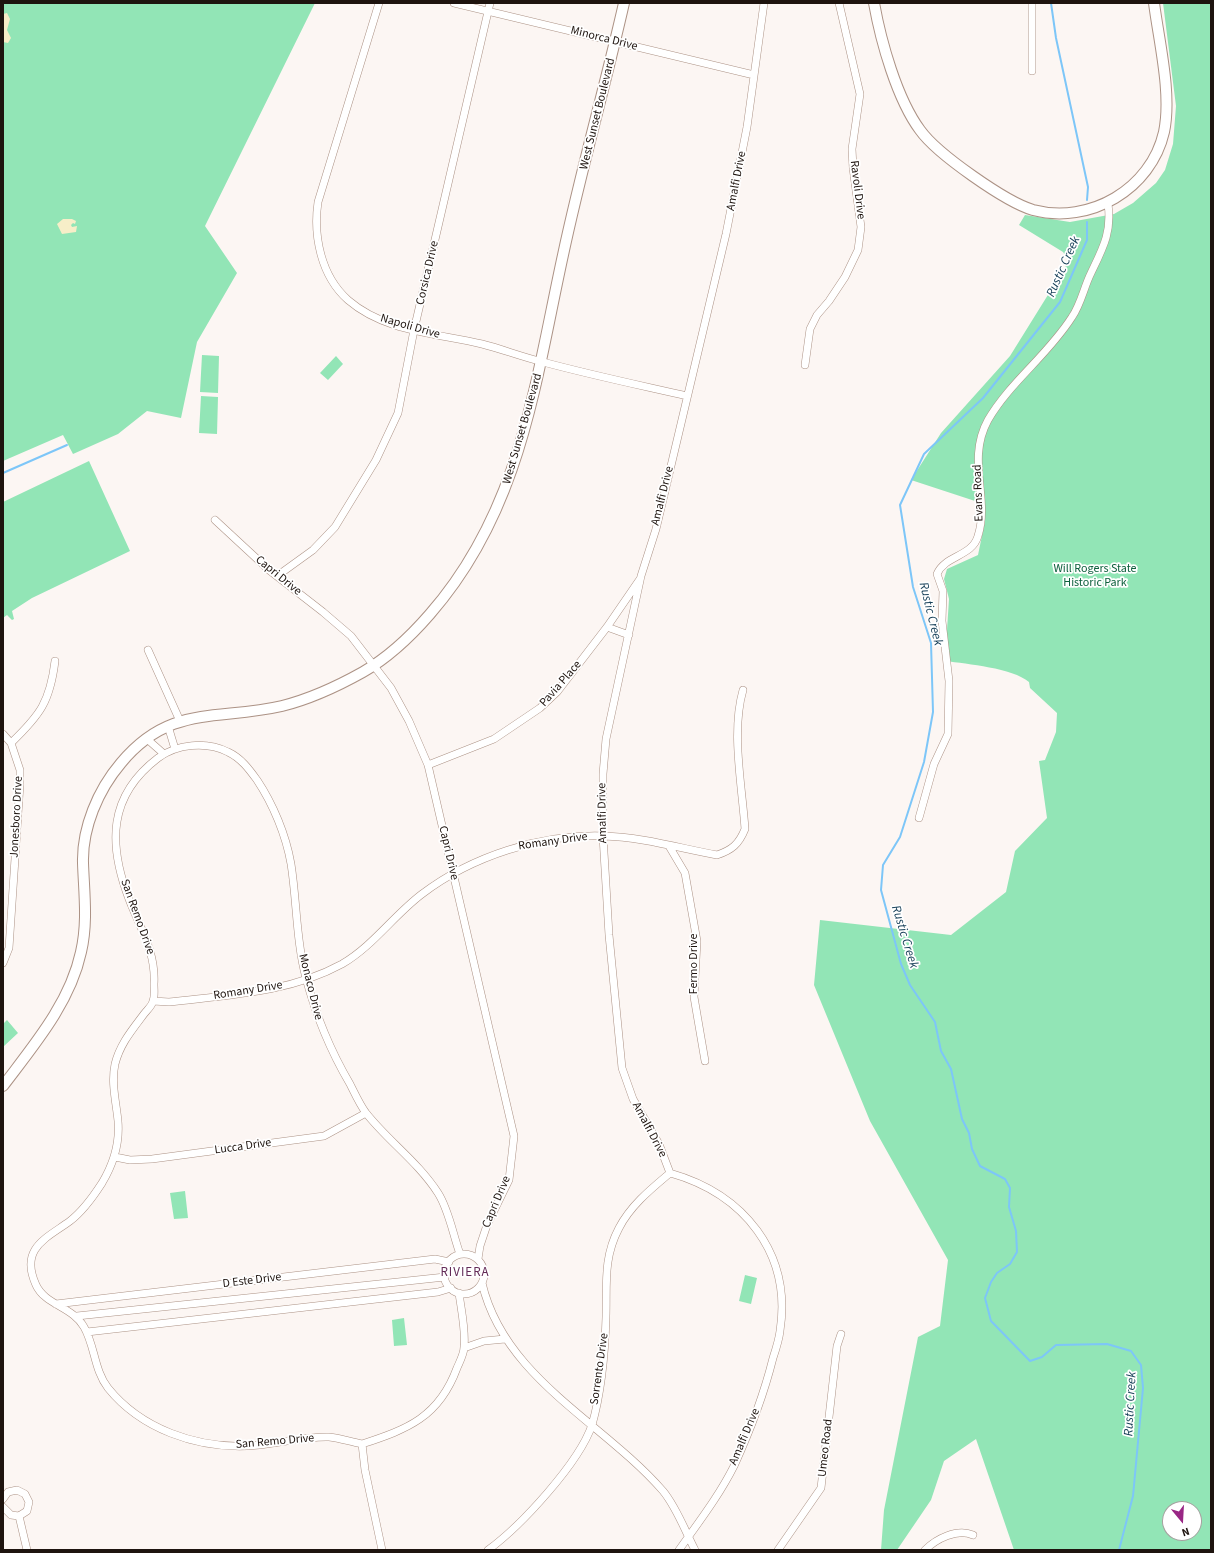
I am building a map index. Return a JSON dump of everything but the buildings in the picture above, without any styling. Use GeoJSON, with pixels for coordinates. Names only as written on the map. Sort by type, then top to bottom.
{"type":"FeatureCollection","features":[{"type":"Feature","properties":{"kind":"main road","name":"West Sunset Boulevard"},"geometry":{"type":"LineString","coordinates":[[3,1086],[55,1015],[73,980],[81,952],[85,926],[85,893],[82,861],[84,842],[88,826],[98,799],[108,780],[132,751],[147,739],[168,726],[180,721],[197,716],[260,710],[298,702],[341,683],[374,665],[405,640],[439,604],[462,573],[482,537],[509,480],[542,362],[563,254],[624,3]]}},
{"type":"Feature","properties":{"kind":"main road"},"geometry":{"type":"LineString","coordinates":[[874,3],[883,42],[904,100],[912,117],[931,143],[951,160],[1024,207],[1042,212],[1068,213],[1084,211],[1108,204],[1132,186],[1141,177],[1156,155],[1164,132],[1167,100],[1154,3]]}},
{"type":"Feature","properties":{"kind":"street","name":"Napoli Drive"},"geometry":{"type":"LineString","coordinates":[[379,3],[318,202],[316,218],[317,240],[326,268],[335,284],[347,299],[362,310],[382,321],[414,330],[482,344],[542,362],[687,396]]}},
{"type":"Feature","properties":{"kind":"street","name":"Minorca Drive"},"geometry":{"type":"LineString","coordinates":[[454,3],[754,75]]}},
{"type":"Feature","properties":{"kind":"street","name":"Corsica Drive"},"geometry":{"type":"LineString","coordinates":[[277,576],[313,550],[335,527],[376,460],[398,413],[414,330],[490,3]]}},
{"type":"Feature","properties":{"kind":"street","name":"Amalfi Drive"},"geometry":{"type":"LineString","coordinates":[[679,1550],[709,1507],[733,1466],[766,1387],[780,1331],[782,1300],[780,1282],[769,1247],[748,1218],[711,1188],[670,1173],[659,1144],[633,1099],[622,1068],[609,935],[603,836],[603,774],[606,739],[642,576],[656,529],[726,234],[747,127],[764,3]]}},
{"type":"Feature","properties":{"kind":"street","name":"Ravoli Drive"},"geometry":{"type":"LineString","coordinates":[[805,365],[810,329],[817,315],[828,302],[844,277],[858,250],[862,227],[853,168],[852,148],[860,94],[839,3]]}},
{"type":"Feature","properties":{"kind":"street"},"geometry":{"type":"LineString","coordinates":[[1032,3],[1032,71]]}},
{"type":"Feature","properties":{"kind":"street","name":"Evans Road"},"geometry":{"type":"LineString","coordinates":[[919,818],[934,764],[948,734],[949,681],[942,620],[943,591],[937,574],[940,568],[973,547],[978,537],[981,511],[978,454],[979,438],[1001,400],[1057,338],[1073,317],[1088,278],[1105,243],[1109,229],[1108,204]]}},
{"type":"Feature","properties":{"kind":"street","name":"Capri Drive"},"geometry":{"type":"LineString","coordinates":[[215,520],[277,576],[351,636],[400,702],[428,765],[514,1136],[510,1180],[487,1225],[480,1246],[478,1259]]}},
{"type":"Feature","properties":{"kind":"street","name":"Pavia Place"},"geometry":{"type":"LineString","coordinates":[[428,765],[494,739],[540,708],[557,692],[607,626],[642,576]]}},
{"type":"Feature","properties":{"kind":"street"},"geometry":{"type":"LineString","coordinates":[[607,626],[629,635]]}},
{"type":"Feature","properties":{"kind":"street"},"geometry":{"type":"LineString","coordinates":[[148,650],[180,721]]}},
{"type":"Feature","properties":{"kind":"street"},"geometry":{"type":"LineString","coordinates":[[3,734],[11,743],[37,716],[45,704],[50,692],[55,661]]}},
{"type":"Feature","properties":{"kind":"street","name":"Romany Drive"},"geometry":{"type":"LineString","coordinates":[[154,1001],[169,1002],[265,991],[306,979],[342,964],[367,946],[421,895],[453,874],[515,848],[564,838],[603,836],[644,840],[717,855],[734,848],[741,839],[745,829],[738,738],[738,707],[743,690]]}},
{"type":"Feature","properties":{"kind":"street"},"geometry":{"type":"LineString","coordinates":[[168,726],[175,749]]}},
{"type":"Feature","properties":{"kind":"street"},"geometry":{"type":"LineString","coordinates":[[147,739],[164,754]]}},
{"type":"Feature","properties":{"kind":"street","name":"Jonesboro Drive"},"geometry":{"type":"LineString","coordinates":[[3,963],[8,948],[20,784],[20,770],[11,743]]}},
{"type":"Feature","properties":{"kind":"street","name":"Monaco Drive"},"geometry":{"type":"LineString","coordinates":[[164,754],[189,745],[228,751],[246,764],[261,788],[282,833],[290,860],[302,965],[321,1028],[339,1065],[366,1113],[421,1170],[440,1196],[460,1254]]}},
{"type":"Feature","properties":{"kind":"street","name":"San Remo Drive"},"geometry":{"type":"LineString","coordinates":[[164,754],[153,762],[135,780],[124,799],[117,816],[114,833],[115,848],[128,897],[153,956],[155,971],[154,1001],[124,1040],[116,1063],[113,1086],[118,1140],[116,1157],[103,1182],[88,1203],[73,1219],[44,1237],[36,1246],[32,1259],[32,1274],[37,1289],[45,1297],[77,1316],[87,1332],[105,1384],[128,1409],[159,1428],[184,1438],[218,1445],[247,1446],[329,1437],[362,1444]]}},
{"type":"Feature","properties":{"kind":"street","name":"Fermo Drive"},"geometry":{"type":"LineString","coordinates":[[669,846],[685,873],[697,941],[694,997],[706,1061]]}},
{"type":"Feature","properties":{"kind":"street","name":"Lucca Drive"},"geometry":{"type":"LineString","coordinates":[[116,1157],[130,1160],[152,1159],[324,1136],[366,1113]]}},
{"type":"Feature","properties":{"kind":"street","name":"Sorrento Drive"},"geometry":{"type":"LineString","coordinates":[[488,1550],[508,1534],[552,1488],[585,1441],[592,1425],[600,1386],[606,1313],[605,1283],[612,1245],[618,1228],[629,1211],[649,1190],[670,1173]]}},
{"type":"Feature","properties":{"kind":"street"},"geometry":{"type":"LineString","coordinates":[[482,1283],[472,1292],[459,1292],[451,1288],[445,1277],[449,1262],[460,1254],[466,1254],[478,1259],[484,1270],[482,1283],[485,1297],[505,1339],[532,1373],[627,1454],[664,1492],[678,1515],[694,1550]]}},
{"type":"Feature","properties":{"kind":"street","name":"D Este Drive"},"geometry":{"type":"LineString","coordinates":[[56,1304],[435,1259],[449,1262]]}},
{"type":"Feature","properties":{"kind":"street","name":"D Este Drive"},"geometry":{"type":"LineString","coordinates":[[77,1316],[445,1277]]}},
{"type":"Feature","properties":{"kind":"street"},"geometry":{"type":"LineString","coordinates":[[87,1332],[438,1292],[451,1288]]}},
{"type":"Feature","properties":{"kind":"street"},"geometry":{"type":"LineString","coordinates":[[382,1550],[364,1470],[362,1444],[397,1432],[423,1418],[441,1399],[454,1376],[464,1348],[459,1292]]}},
{"type":"Feature","properties":{"kind":"street","name":"Umeo Road"},"geometry":{"type":"LineString","coordinates":[[778,1550],[821,1488],[837,1346],[840,1334]]}},
{"type":"Feature","properties":{"kind":"street"},"geometry":{"type":"LineString","coordinates":[[464,1348],[484,1341],[505,1339]]}},
{"type":"Feature","properties":{"kind":"street"},"geometry":{"type":"LineString","coordinates":[[3,1499],[8,1492],[13,1490],[22,1491],[28,1498],[28,1506],[26,1511],[19,1516],[7,1513],[3,1507]]}},
{"type":"Feature","properties":{"kind":"street"},"geometry":{"type":"LineString","coordinates":[[19,1516],[27,1550]]}},
{"type":"Feature","properties":{"kind":"street"},"geometry":{"type":"LineString","coordinates":[[925,1550],[934,1542],[953,1534],[962,1532],[973,1535]]}},
{"type":"Feature","properties":{"kind":"green space"},"geometry":{"type":"Polygon","coordinates":[[[3,3],[315,3],[205,226],[237,273],[197,342],[181,418],[147,411],[118,434],[73,454],[63,435],[3,461],[3,3]]]}},
{"type":"Feature","properties":{"kind":"green space","name":"Will Rogers State Historic Park"},"geometry":{"type":"Polygon","coordinates":[[[1163,3],[1211,3],[1211,1550],[1014,1550],[976,1439],[944,1461],[931,1500],[897,1550],[881,1550],[884,1510],[918,1337],[940,1326],[948,1260],[870,1121],[814,985],[820,920],[951,935],[1006,892],[1015,851],[1047,818],[1039,761],[1045,760],[1056,732],[1057,713],[1030,688],[1029,682],[1021,677],[989,667],[945,661],[949,599],[944,579],[947,569],[978,555],[985,521],[984,510],[975,501],[911,480],[941,433],[1010,356],[1069,261],[1063,252],[1019,225],[1025,215],[1070,222],[1114,214],[1133,203],[1156,183],[1165,170],[1173,144],[1176,106],[1163,3]]]}},
{"type":"Feature","properties":{"kind":"green space"},"geometry":{"type":"Polygon","coordinates":[[[202,355],[219,356],[218,393],[200,392],[202,355]]]}},
{"type":"Feature","properties":{"kind":"green space"},"geometry":{"type":"Polygon","coordinates":[[[336,356],[343,364],[328,380],[320,373],[336,356]]]}},
{"type":"Feature","properties":{"kind":"green space"},"geometry":{"type":"Polygon","coordinates":[[[201,396],[218,397],[217,434],[199,433],[201,396]]]}},
{"type":"Feature","properties":{"kind":"green space"},"geometry":{"type":"Polygon","coordinates":[[[89,461],[130,551],[32,598],[12,611],[14,619],[12,620],[7,615],[3,618],[3,502],[89,461]]]}},
{"type":"Feature","properties":{"kind":"green space"},"geometry":{"type":"Polygon","coordinates":[[[7,1020],[18,1033],[3,1047],[3,1024],[7,1020]]]}},
{"type":"Feature","properties":{"kind":"green space"},"geometry":{"type":"Polygon","coordinates":[[[185,1191],[188,1218],[174,1219],[170,1193],[185,1191]]]}},
{"type":"Feature","properties":{"kind":"green space"},"geometry":{"type":"Polygon","coordinates":[[[745,1275],[757,1278],[751,1304],[739,1301],[745,1275]]]}},
{"type":"Feature","properties":{"kind":"green space"},"geometry":{"type":"Polygon","coordinates":[[[404,1318],[407,1345],[394,1346],[392,1320],[404,1318]]]}},
{"type":"Feature","properties":{"kind":"sand"},"geometry":{"type":"Polygon","coordinates":[[[7,13],[10,19],[7,30],[11,38],[8,43],[3,42],[3,14],[7,13]]]}},
{"type":"Feature","properties":{"kind":"sand"},"geometry":{"type":"Polygon","coordinates":[[[63,219],[72,219],[76,221],[75,224],[73,223],[71,225],[72,227],[77,226],[76,232],[62,234],[57,224],[63,219]]]}},
{"type":"Feature","properties":{"kind":"waterway","name":"Rustic Creek"},"geometry":{"type":"LineString","coordinates":[[1051,3],[1056,38],[1088,187],[1087,200]]}},
{"type":"Feature","properties":{"kind":"waterway","name":"Rustic Creek"},"geometry":{"type":"LineString","coordinates":[[1087,222],[1087,240],[1060,302],[983,398],[924,454],[900,505],[913,587],[931,643],[933,712],[924,762],[900,837],[883,865],[881,890],[901,964],[910,985],[935,1022],[941,1051],[951,1069],[962,1119],[969,1133],[972,1149],[980,1166],[1005,1179],[1010,1188],[1009,1207],[1016,1231],[1017,1252],[1010,1264],[997,1273],[991,1282],[985,1298],[991,1321],[1030,1361],[1042,1357],[1056,1345],[1107,1344],[1131,1351],[1141,1365],[1143,1388],[1133,1496],[1119,1550]]}},
{"type":"Feature","properties":{"kind":"waterway"},"geometry":{"type":"LineString","coordinates":[[3,473],[67,445]]}},
{"type":"Feature","properties":{"kind":"district","name":"RIVIERA"},"geometry":{"type":"Point","coordinates":[465,1273]}}]}
